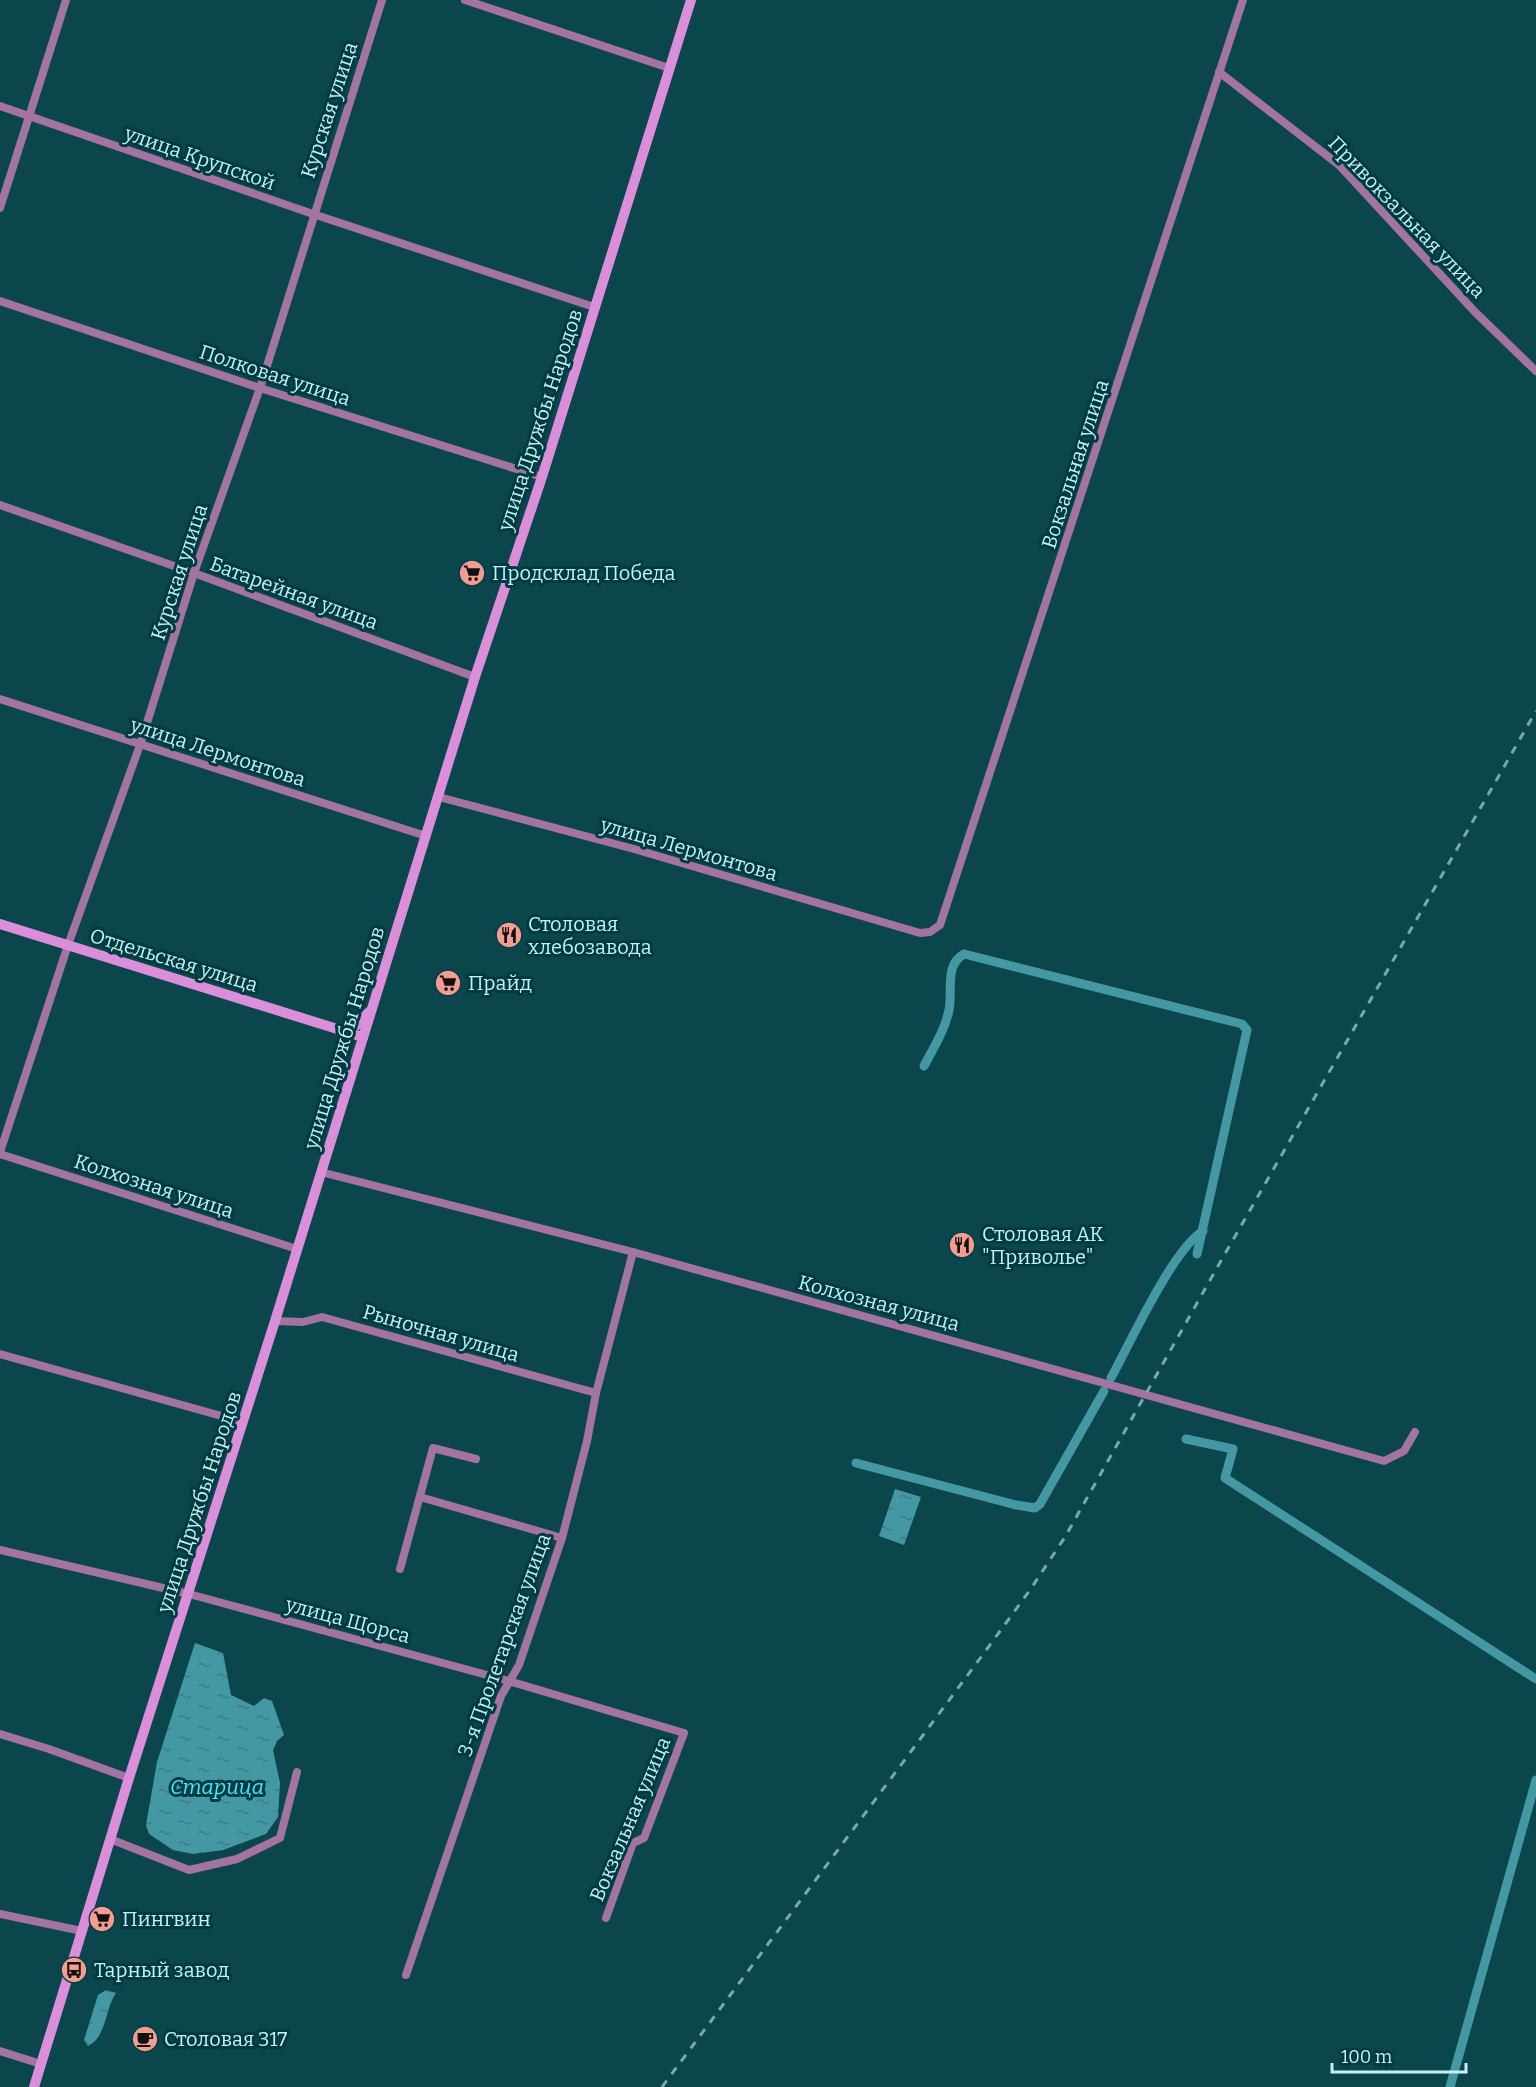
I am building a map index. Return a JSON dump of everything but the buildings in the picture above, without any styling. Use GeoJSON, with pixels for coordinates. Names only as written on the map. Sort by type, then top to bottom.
{"type":"FeatureCollection","features":[{"type":"Feature","properties":{"kind":"street"},"geometry":{"type":"LineString","coordinates":[[0,208],[66,0]]}},
{"type":"Feature","properties":{"kind":"street","name":"Курская улица"},"geometry":{"type":"LineString","coordinates":[[0,1153],[68,945],[140,745],[194,573],[260,388],[382,0]]}},
{"type":"Feature","properties":{"kind":"street"},"geometry":{"type":"LineString","coordinates":[[465,0],[669,68]]}},
{"type":"Feature","properties":{"kind":"street","name":"улица Дружбы Народов"},"geometry":{"type":"LineString","coordinates":[[34,2087],[475,677],[542,477],[691,0]]}},
{"type":"Feature","properties":{"kind":"street","name":"Вокзальная улица"},"geometry":{"type":"LineString","coordinates":[[930,932],[940,925],[951,896],[1243,0]]}},
{"type":"Feature","properties":{"kind":"street","name":"Привокзальная улица"},"geometry":{"type":"LineString","coordinates":[[1219,72],[1339,165],[1475,312],[1536,371]]}},
{"type":"Feature","properties":{"kind":"street","name":"улица Крупской"},"geometry":{"type":"LineString","coordinates":[[0,106],[313,214],[594,307]]}},
{"type":"Feature","properties":{"kind":"street","name":"Полковая улица"},"geometry":{"type":"LineString","coordinates":[[0,301],[260,388],[542,477]]}},
{"type":"Feature","properties":{"kind":"street","name":"Батарейная улица"},"geometry":{"type":"LineString","coordinates":[[0,505],[194,573],[475,677]]}},
{"type":"Feature","properties":{"kind":"street","name":"улица Лермонтова"},"geometry":{"type":"LineString","coordinates":[[0,699],[426,836]]}},
{"type":"Feature","properties":{"kind":"street","name":"улица Лермонтова"},"geometry":{"type":"LineString","coordinates":[[439,796],[645,852],[887,924],[920,933],[930,932]]}},
{"type":"Feature","properties":{"kind":"street","name":"Отдельская улица"},"geometry":{"type":"LineString","coordinates":[[0,924],[363,1037]]}},
{"type":"Feature","properties":{"kind":"street"},"geometry":{"type":"LineString","coordinates":[[338,1030],[357,1025],[372,1007]]}},
{"type":"Feature","properties":{"kind":"street"},"geometry":{"type":"LineString","coordinates":[[338,1030],[356,1048],[356,1058]]}},
{"type":"Feature","properties":{"kind":"street","name":"Колхозная улица"},"geometry":{"type":"LineString","coordinates":[[0,1153],[297,1249]]}},
{"type":"Feature","properties":{"kind":"street","name":"Колхозная улица"},"geometry":{"type":"LineString","coordinates":[[321,1172],[633,1252],[1384,1461],[1404,1451],[1415,1432]]}},
{"type":"Feature","properties":{"kind":"street","name":"3-я Пролетарская улица"},"geometry":{"type":"LineString","coordinates":[[406,1975],[501,1696],[519,1665],[562,1538],[633,1252]]}},
{"type":"Feature","properties":{"kind":"street","name":"Рыночная улица"},"geometry":{"type":"LineString","coordinates":[[275,1321],[303,1322],[322,1317],[596,1394]]}},
{"type":"Feature","properties":{"kind":"street"},"geometry":{"type":"LineString","coordinates":[[0,1354],[243,1422]]}},
{"type":"Feature","properties":{"kind":"street"},"geometry":{"type":"LineString","coordinates":[[400,1569],[433,1448],[476,1459]]}},
{"type":"Feature","properties":{"kind":"street"},"geometry":{"type":"LineString","coordinates":[[420,1497],[562,1538]]}},
{"type":"Feature","properties":{"kind":"street","name":"улица Щорса"},"geometry":{"type":"LineString","coordinates":[[0,1550],[189,1594],[509,1681],[684,1733]]}},
{"type":"Feature","properties":{"kind":"street","name":"Вокзальная улица"},"geometry":{"type":"LineString","coordinates":[[606,1918],[633,1844],[644,1838],[684,1733]]}},
{"type":"Feature","properties":{"kind":"street"},"geometry":{"type":"LineString","coordinates":[[0,1734],[129,1778]]}},
{"type":"Feature","properties":{"kind":"street"},"geometry":{"type":"LineString","coordinates":[[110,1839],[189,1870],[237,1859],[280,1838],[297,1772]]}},
{"type":"Feature","properties":{"kind":"street"},"geometry":{"type":"LineString","coordinates":[[0,1914],[82,1931]]}},
{"type":"Feature","properties":{"kind":"street"},"geometry":{"type":"LineString","coordinates":[[0,2051],[41,2064]]}},
{"type":"Feature","properties":{"kind":"water"},"geometry":{"type":"Polygon","coordinates":[[[895,1489],[921,1497],[904,1545],[879,1536],[895,1489]]]}},
{"type":"Feature","properties":{"kind":"water","name":"Старица"},"geometry":{"type":"Polygon","coordinates":[[[195,1643],[223,1653],[231,1695],[254,1706],[264,1698],[272,1701],[284,1735],[277,1741],[273,1750],[280,1783],[278,1817],[266,1834],[223,1850],[193,1854],[173,1850],[149,1834],[146,1825],[157,1762],[195,1643]]]}},
{"type":"Feature","properties":{"kind":"water"},"geometry":{"type":"Polygon","coordinates":[[[106,1990],[116,1993],[99,2036],[88,2046],[84,2040],[98,1995],[106,1990]]]}},
{"type":"Feature","properties":{"kind":"waterway"},"geometry":{"type":"LineString","coordinates":[[924,1066],[945,1025],[950,1003],[950,979],[954,965],[964,954],[1242,1024],[1247,1030],[1197,1254]]}},
{"type":"Feature","properties":{"kind":"waterway"},"geometry":{"type":"LineString","coordinates":[[1111,1378],[1166,1276],[1191,1241],[1203,1231]]}},
{"type":"Feature","properties":{"kind":"waterway"},"geometry":{"type":"LineString","coordinates":[[856,1463],[1035,1508],[1040,1504],[1104,1391]]}},
{"type":"Feature","properties":{"kind":"waterway"},"geometry":{"type":"LineString","coordinates":[[1186,1439],[1233,1449],[1225,1478],[1536,1679]]}},
{"type":"Feature","properties":{"kind":"waterway"},"geometry":{"type":"LineString","coordinates":[[1450,2087],[1536,1780]]}},
{"type":"Feature","properties":{"kind":"railway"},"geometry":{"type":"LineString","coordinates":[[662,2087],[987,1649],[1065,1537],[1536,711]]}},
{"type":"Feature","properties":{"kind":"place","name":"Продсклад Победа"},"geometry":{"type":"Point","coordinates":[472,573]}},
{"type":"Feature","properties":{"kind":"place","name":"Столовая хлебозавода"},"geometry":{"type":"Point","coordinates":[509,935]}},
{"type":"Feature","properties":{"kind":"place","name":"Прайд"},"geometry":{"type":"Point","coordinates":[448,983]}},
{"type":"Feature","properties":{"kind":"place","name":"Столовая АК \"Приволье\""},"geometry":{"type":"Point","coordinates":[962,1245]}},
{"type":"Feature","properties":{"kind":"place","name":"Пингвин"},"geometry":{"type":"Point","coordinates":[102,1919]}},
{"type":"Feature","properties":{"kind":"place","name":"Тарный завод"},"geometry":{"type":"Point","coordinates":[74,1970]}},
{"type":"Feature","properties":{"kind":"place","name":"Столовая 317"},"geometry":{"type":"Point","coordinates":[145,2039]}}]}
